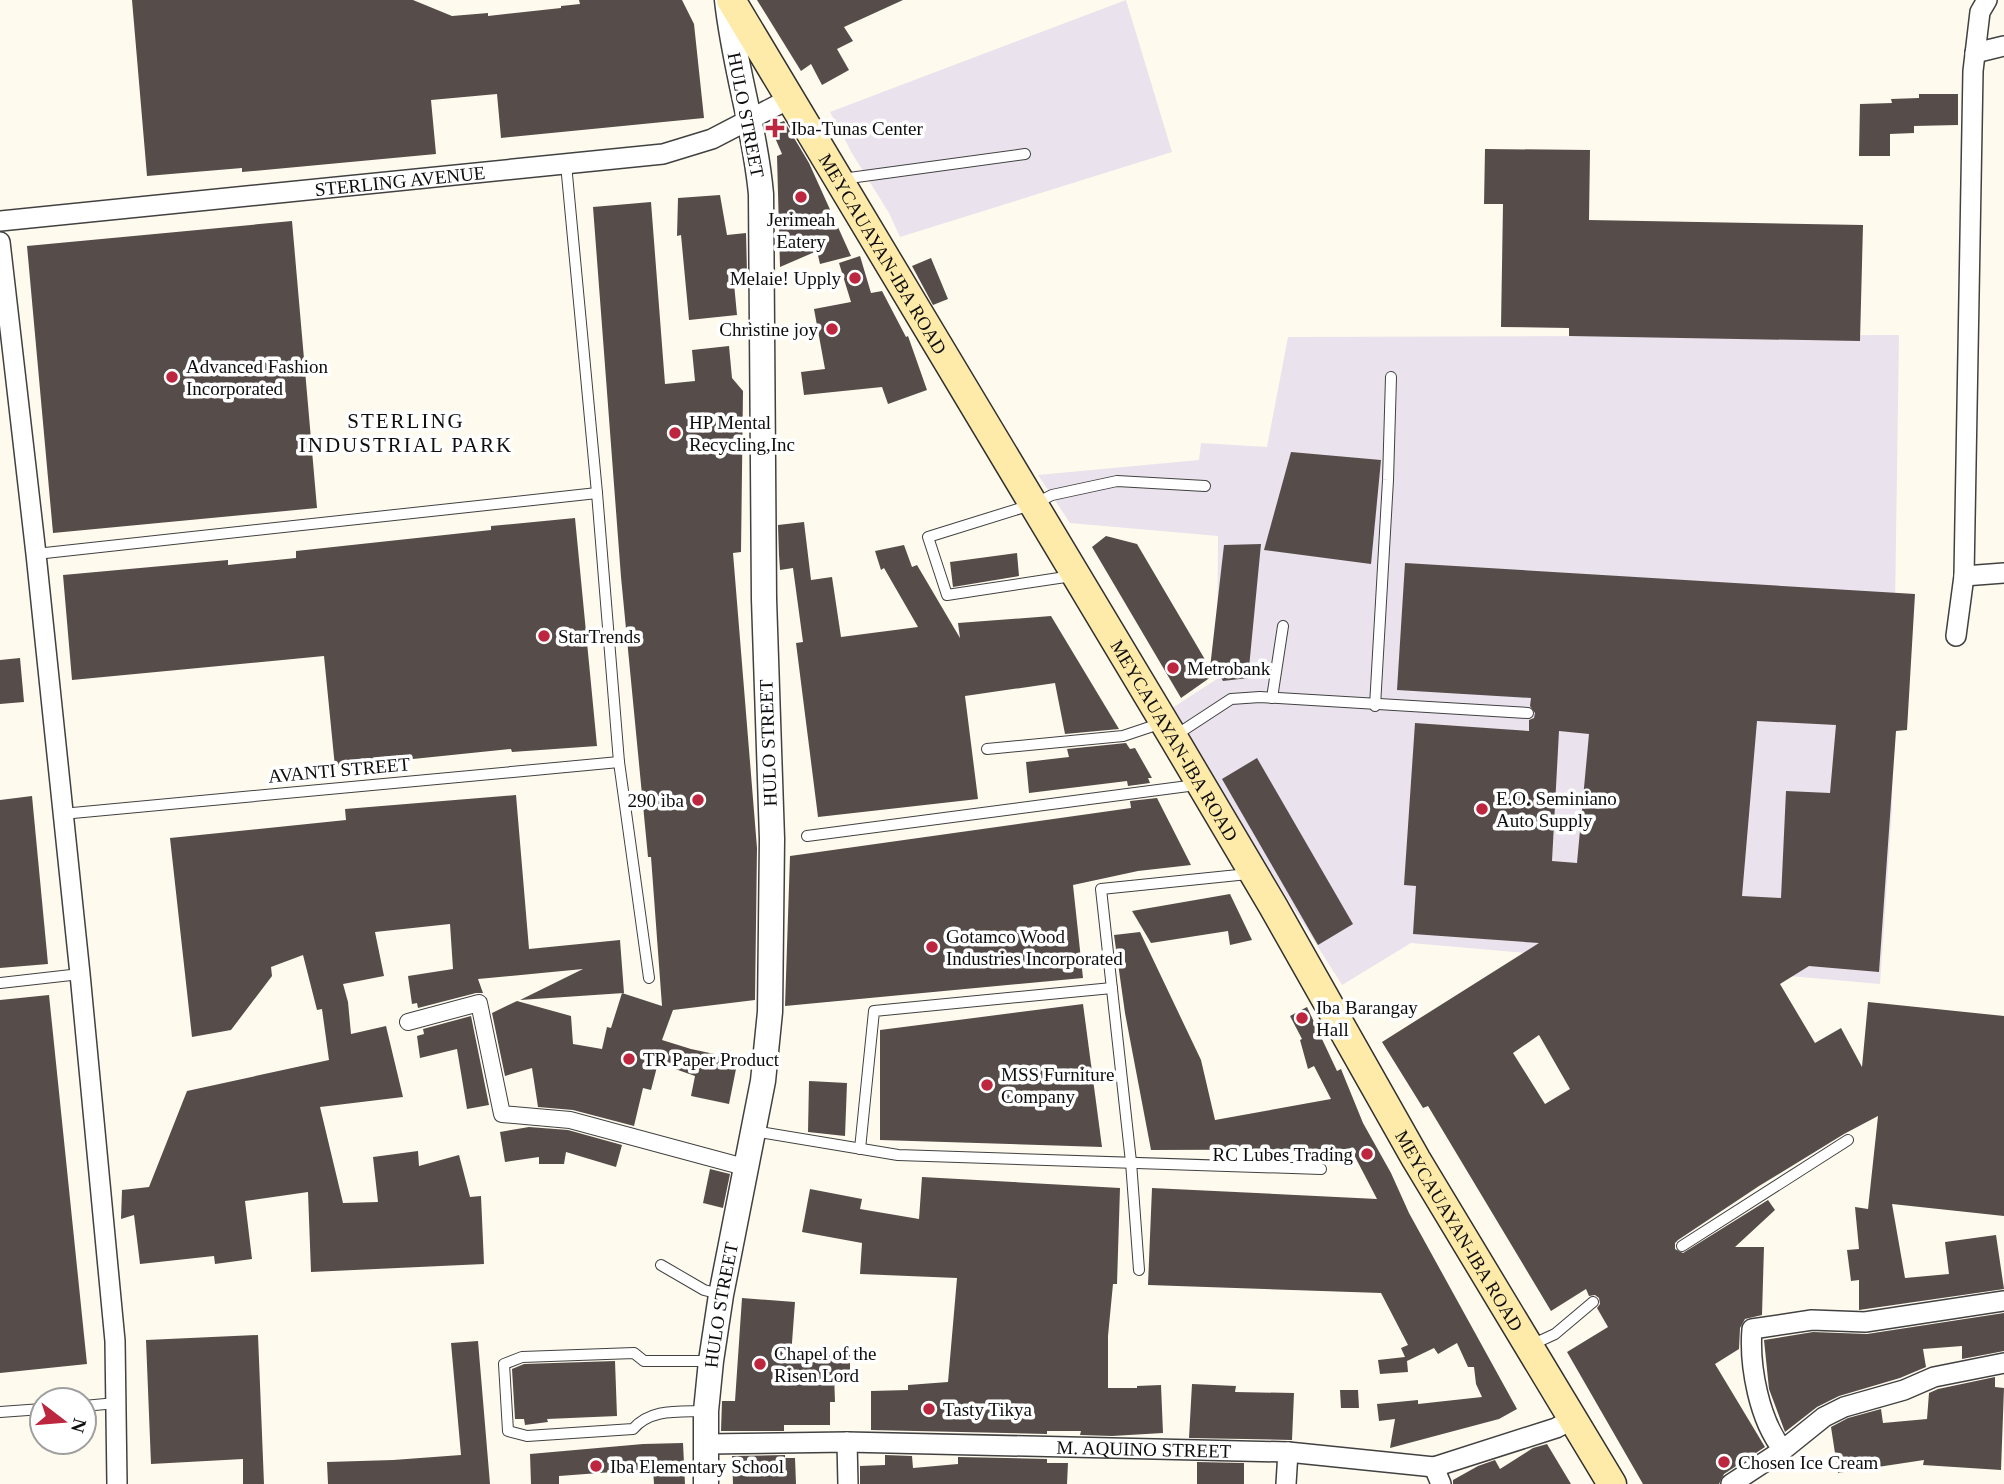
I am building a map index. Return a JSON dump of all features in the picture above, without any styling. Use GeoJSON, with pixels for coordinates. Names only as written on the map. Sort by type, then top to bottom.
{"type":"FeatureCollection","features":[{"type":"Feature","properties":{"kind":"main road","name":"MEYCAUAYAN-IBA ROAD"},"geometry":{"type":"LineString","coordinates":[[729,0],[1034,504],[1254,874],[1416,1159],[1612,1484]]}},
{"type":"Feature","properties":{"kind":"street","name":"HULO STREET"},"geometry":{"type":"LineString","coordinates":[[706,1484],[706,1411],[710,1361],[763,1081],[770,1012],[772,839],[764,599],[763,241],[757,153],[735,57],[729,0]]}},
{"type":"Feature","properties":{"kind":"street"},"geometry":{"type":"LineString","coordinates":[[1956,636],[1964,576],[1975,53],[1980,12],[1987,0]]}},
{"type":"Feature","properties":{"kind":"street"},"geometry":{"type":"LineString","coordinates":[[1975,53],[2004,46]]}},
{"type":"Feature","properties":{"kind":"street","name":"STERLING AVENUE"},"geometry":{"type":"LineString","coordinates":[[0,220],[663,154],[712,139],[789,99]]}},
{"type":"Feature","properties":{"kind":"street"},"geometry":{"type":"LineString","coordinates":[[0,242],[80,974],[115,1341],[117,1484]]}},
{"type":"Feature","properties":{"kind":"street"},"geometry":{"type":"LineString","coordinates":[[1964,576],[2004,573]]}},
{"type":"Feature","properties":{"kind":"street"},"geometry":{"type":"LineString","coordinates":[[408,1022],[479,1003],[502,1114],[570,1120],[748,1168]]}},
{"type":"Feature","properties":{"kind":"street"},"geometry":{"type":"LineString","coordinates":[[1783,1450],[1762,1412],[1751,1345],[1752,1329],[1812,1321],[1865,1322],[2004,1301]]}},
{"type":"Feature","properties":{"kind":"street"},"geometry":{"type":"LineString","coordinates":[[1731,1484],[1783,1450],[1824,1417],[1844,1408],[1904,1391],[1934,1377],[2004,1363]]}},
{"type":"Feature","properties":{"kind":"street","name":"M. AQUINO STREET"},"geometry":{"type":"LineString","coordinates":[[706,1444],[847,1442],[1288,1452],[1438,1476],[1573,1419]]}},
{"type":"Feature","properties":{"kind":"street"},"geometry":{"type":"LineString","coordinates":[[847,1442],[848,1484]]}},
{"type":"Feature","properties":{"kind":"street"},"geometry":{"type":"LineString","coordinates":[[1286,1484],[1288,1452]]}},
{"type":"Feature","properties":{"kind":"lane"},"geometry":{"type":"LineString","coordinates":[[838,180],[1025,154]]}},
{"type":"Feature","properties":{"kind":"lane"},"geometry":{"type":"LineString","coordinates":[[566,164],[619,762],[649,978]]}},
{"type":"Feature","properties":{"kind":"lane"},"geometry":{"type":"LineString","coordinates":[[1375,706],[1391,377]]}},
{"type":"Feature","properties":{"kind":"lane"},"geometry":{"type":"LineString","coordinates":[[1076,575],[947,595],[928,537],[1034,504],[1052,495],[1117,481],[1205,486]]}},
{"type":"Feature","properties":{"kind":"lane"},"geometry":{"type":"LineString","coordinates":[[36,554],[597,493]]}},
{"type":"Feature","properties":{"kind":"lane"},"geometry":{"type":"LineString","coordinates":[[1272,698],[1283,626]]}},
{"type":"Feature","properties":{"kind":"lane"},"geometry":{"type":"LineString","coordinates":[[987,749],[1168,730],[1231,699],[1272,698],[1528,713]]}},
{"type":"Feature","properties":{"kind":"lane","name":"AVANTI STREET"},"geometry":{"type":"LineString","coordinates":[[62,814],[619,762]]}},
{"type":"Feature","properties":{"kind":"lane"},"geometry":{"type":"LineString","coordinates":[[807,836],[1200,784]]}},
{"type":"Feature","properties":{"kind":"lane"},"geometry":{"type":"LineString","coordinates":[[1139,1270],[1131,1162],[1101,889],[1254,874]]}},
{"type":"Feature","properties":{"kind":"lane"},"geometry":{"type":"LineString","coordinates":[[0,983],[80,974]]}},
{"type":"Feature","properties":{"kind":"lane"},"geometry":{"type":"LineString","coordinates":[[860,1149],[874,1011],[1112,988]]}},
{"type":"Feature","properties":{"kind":"lane"},"geometry":{"type":"LineString","coordinates":[[754,1131],[898,1155],[1321,1169]]}},
{"type":"Feature","properties":{"kind":"lane"},"geometry":{"type":"LineString","coordinates":[[1682,1246],[1849,1140]]}},
{"type":"Feature","properties":{"kind":"lane"},"geometry":{"type":"LineString","coordinates":[[661,1265],[704,1290],[721,1294]]}},
{"type":"Feature","properties":{"kind":"lane"},"geometry":{"type":"LineString","coordinates":[[1529,1346],[1555,1334],[1593,1302]]}},
{"type":"Feature","properties":{"kind":"lane"},"geometry":{"type":"LineString","coordinates":[[706,1411],[652,1414],[641,1419],[633,1429],[516,1435],[508,1431],[505,1364],[522,1357],[634,1353],[644,1361],[710,1361]]}},
{"type":"Feature","properties":{"kind":"lane"},"geometry":{"type":"LineString","coordinates":[[98,1405],[117,1403]]}},
{"type":"Feature","properties":{"kind":"lane"},"geometry":{"type":"LineString","coordinates":[[0,1412],[28,1410]]}},
{"type":"Feature","properties":{"kind":"shaded area"},"geometry":{"type":"Polygon","coordinates":[[[1126,0],[1172,152],[900,237],[889,213],[830,112],[1126,0]]]}},
{"type":"Feature","properties":{"kind":"shaded area"},"geometry":{"type":"Polygon","coordinates":[[[1899,335],[1892,809],[1880,984],[1411,943],[1342,985],[1169,710],[1217,679],[1218,536],[1070,523],[1038,475],[1199,460],[1201,443],[1267,447],[1288,337],[1899,335]]]}},
{"type":"Feature","properties":{"kind":"building"},"geometry":{"type":"Polygon","coordinates":[[[132,0],[413,0],[452,16],[488,13],[488,16],[561,8],[580,4],[579,0],[682,0],[694,24],[704,118],[501,138],[497,94],[431,100],[436,154],[242,172],[242,168],[147,176],[132,0]]]}},
{"type":"Feature","properties":{"kind":"building"},"geometry":{"type":"Polygon","coordinates":[[[757,0],[903,0],[844,27],[853,41],[837,49],[849,70],[822,85],[811,64],[801,71],[757,0]]]}},
{"type":"Feature","properties":{"kind":"building"},"geometry":{"type":"Polygon","coordinates":[[[1919,94],[1958,94],[1958,125],[1914,126],[1914,133],[1890,134],[1890,156],[1859,156],[1860,104],[1892,103],[1891,99],[1919,98],[1919,94]]]}},
{"type":"Feature","properties":{"kind":"building","name":"Jerimeah Eatery"},"geometry":{"type":"Polygon","coordinates":[[[784,121],[809,163],[851,256],[820,264],[817,251],[780,267],[777,156],[782,154],[770,126],[784,121]]]}},
{"type":"Feature","properties":{"kind":"building"},"geometry":{"type":"Polygon","coordinates":[[[1485,149],[1590,150],[1589,220],[1863,225],[1860,341],[1569,336],[1569,328],[1501,327],[1503,204],[1484,204],[1485,149]]]}},
{"type":"Feature","properties":{"kind":"building"},"geometry":{"type":"Polygon","coordinates":[[[720,195],[727,235],[746,233],[747,272],[733,273],[737,315],[689,320],[681,235],[677,236],[678,198],[720,195]]]}},
{"type":"Feature","properties":{"kind":"building"},"geometry":{"type":"Polygon","coordinates":[[[651,202],[665,384],[695,381],[692,350],[729,346],[732,378],[743,391],[741,552],[733,553],[757,848],[755,1000],[673,1010],[662,1040],[738,1059],[729,1104],[691,1096],[695,1076],[658,1063],[651,1090],[643,1088],[634,1126],[573,1110],[538,1107],[532,1068],[505,1076],[492,1013],[517,1001],[571,1016],[573,1044],[602,1049],[607,1027],[611,1028],[622,993],[662,1006],[651,857],[648,857],[621,577],[593,207],[651,202]]]}},
{"type":"Feature","properties":{"kind":"building","name":"Advanced Fashion Incorporated"},"geometry":{"type":"Polygon","coordinates":[[[292,221],[317,508],[53,533],[27,246],[292,221]]]}},
{"type":"Feature","properties":{"kind":"building"},"geometry":{"type":"Polygon","coordinates":[[[860,256],[871,293],[882,291],[906,337],[908,336],[927,390],[888,404],[882,387],[804,395],[801,372],[825,369],[814,309],[851,302],[839,263],[860,256]]]}},
{"type":"Feature","properties":{"kind":"building"},"geometry":{"type":"Polygon","coordinates":[[[931,258],[948,299],[933,305],[912,266],[931,258]]]}},
{"type":"Feature","properties":{"kind":"building"},"geometry":{"type":"Polygon","coordinates":[[[1291,452],[1381,460],[1371,564],[1264,550],[1291,452]]]}},
{"type":"Feature","properties":{"kind":"building"},"geometry":{"type":"Polygon","coordinates":[[[575,518],[597,746],[512,752],[511,749],[335,767],[324,656],[72,680],[63,575],[228,560],[228,565],[296,558],[296,551],[575,518]]]}},
{"type":"Feature","properties":{"kind":"building"},"geometry":{"type":"Polygon","coordinates":[[[804,522],[811,580],[832,577],[841,637],[918,627],[884,568],[881,570],[875,551],[904,545],[912,567],[917,565],[960,638],[958,623],[1051,616],[1119,729],[1065,734],[1055,683],[965,696],[978,799],[818,817],[796,643],[803,642],[793,568],[780,570],[779,555],[778,525],[804,522]]]}},
{"type":"Feature","properties":{"kind":"building"},"geometry":{"type":"Polygon","coordinates":[[[1106,536],[1137,544],[1210,668],[1224,545],[1261,544],[1248,678],[1223,681],[1218,672],[1181,698],[1092,547],[1106,536]]]}},
{"type":"Feature","properties":{"kind":"building"},"geometry":{"type":"Polygon","coordinates":[[[1017,553],[1019,576],[953,587],[950,562],[1017,553]]]}},
{"type":"Feature","properties":{"kind":"building"},"geometry":{"type":"Polygon","coordinates":[[[1405,563],[1915,594],[1907,730],[1896,731],[1879,972],[1809,966],[1780,984],[1815,1043],[1841,1028],[1862,1067],[1868,1002],[2004,1016],[2004,1216],[1892,1204],[1905,1278],[1949,1274],[1945,1242],[1996,1235],[2004,1289],[1859,1310],[1859,1280],[1851,1281],[1847,1250],[1859,1249],[1855,1207],[1868,1209],[1878,1116],[1759,1186],[1678,1240],[1675,1249],[1683,1253],[1768,1200],[1775,1210],[1735,1247],[1764,1247],[1762,1315],[1745,1319],[1740,1328],[1739,1349],[1715,1364],[1765,1447],[1724,1474],[1719,1484],[1643,1484],[1567,1352],[1608,1327],[1597,1308],[1600,1304],[1599,1298],[1595,1295],[1589,1296],[1586,1289],[1551,1311],[1428,1106],[1423,1108],[1382,1042],[1539,943],[1413,934],[1416,886],[1404,885],[1415,723],[1529,731],[1529,720],[1534,718],[1535,713],[1530,706],[1531,698],[1397,690],[1405,563]],[[1757,721],[1742,896],[1781,898],[1786,791],[1830,793],[1836,725],[1757,721]],[[1559,731],[1552,861],[1577,863],[1589,734],[1559,731]],[[1539,1035],[1513,1053],[1545,1104],[1570,1089],[1539,1035]]]}},
{"type":"Feature","properties":{"kind":"building"},"geometry":{"type":"Polygon","coordinates":[[[20,658],[24,702],[0,704],[0,660],[20,658]]]}},
{"type":"Feature","properties":{"kind":"building"},"geometry":{"type":"Polygon","coordinates":[[[1126,743],[1130,749],[1135,748],[1152,778],[1148,778],[1150,783],[1128,786],[1127,781],[1029,793],[1026,762],[1069,757],[1067,749],[1126,743]]]}},
{"type":"Feature","properties":{"kind":"building"},"geometry":{"type":"Polygon","coordinates":[[[1257,758],[1353,924],[1318,945],[1222,779],[1257,758]]]}},
{"type":"Feature","properties":{"kind":"building"},"geometry":{"type":"Polygon","coordinates":[[[516,795],[529,949],[620,940],[624,993],[520,1000],[583,969],[478,979],[483,993],[418,1008],[417,1003],[412,1004],[408,976],[453,969],[450,924],[375,932],[384,976],[343,984],[351,1034],[386,1026],[403,1097],[320,1107],[343,1203],[378,1202],[373,1157],[418,1151],[419,1166],[459,1155],[470,1197],[481,1196],[484,1264],[311,1272],[308,1192],[245,1201],[252,1259],[215,1264],[214,1256],[140,1264],[134,1215],[121,1219],[122,1190],[149,1187],[187,1091],[329,1060],[322,1009],[317,1010],[303,955],[271,967],[272,976],[231,1030],[192,1037],[170,838],[346,820],[345,809],[516,795]]]}},
{"type":"Feature","properties":{"kind":"building"},"geometry":{"type":"Polygon","coordinates":[[[32,796],[48,964],[0,968],[0,800],[32,796]]]}},
{"type":"Feature","properties":{"kind":"building"},"geometry":{"type":"Polygon","coordinates":[[[1157,798],[1191,865],[1138,871],[1073,885],[1083,978],[785,1006],[790,856],[1131,808],[1130,801],[1157,798]]]}},
{"type":"Feature","properties":{"kind":"building"},"geometry":{"type":"Polygon","coordinates":[[[1230,894],[1252,940],[1230,945],[1228,931],[1151,943],[1132,911],[1230,894]]]}},
{"type":"Feature","properties":{"kind":"building"},"geometry":{"type":"Polygon","coordinates":[[[1140,932],[1201,1060],[1215,1120],[1331,1099],[1314,1066],[1308,1069],[1300,1040],[1302,1039],[1290,1016],[1307,1007],[1337,1071],[1341,1069],[1363,1123],[1391,1173],[1409,1213],[1517,1409],[1499,1419],[1390,1448],[1395,1419],[1379,1421],[1377,1404],[1418,1400],[1418,1404],[1482,1397],[1476,1384],[1474,1367],[1468,1367],[1457,1343],[1438,1354],[1434,1348],[1407,1361],[1408,1372],[1380,1374],[1378,1360],[1405,1357],[1401,1348],[1408,1345],[1381,1293],[1148,1285],[1152,1188],[1377,1199],[1351,1149],[1151,1150],[1125,1013],[1114,935],[1140,932]]]}},
{"type":"Feature","properties":{"kind":"building"},"geometry":{"type":"Polygon","coordinates":[[[49,995],[87,1364],[0,1373],[0,1000],[49,995]]]}},
{"type":"Feature","properties":{"kind":"building","name":"MSS Furniture Company"},"geometry":{"type":"Polygon","coordinates":[[[1083,1004],[1102,1147],[880,1140],[880,1030],[1083,1004]]]}},
{"type":"Feature","properties":{"kind":"building"},"geometry":{"type":"Polygon","coordinates":[[[471,1016],[489,1105],[467,1109],[457,1049],[420,1058],[417,1036],[424,1034],[423,1029],[471,1016]]]}},
{"type":"Feature","properties":{"kind":"building"},"geometry":{"type":"Polygon","coordinates":[[[809,1081],[847,1083],[845,1136],[808,1132],[809,1081]]]}},
{"type":"Feature","properties":{"kind":"building"},"geometry":{"type":"Polygon","coordinates":[[[529,1127],[568,1130],[622,1145],[616,1167],[566,1152],[564,1164],[539,1164],[539,1157],[505,1162],[500,1132],[529,1127]]]}},
{"type":"Feature","properties":{"kind":"building"},"geometry":{"type":"Polygon","coordinates":[[[710,1169],[730,1174],[723,1208],[703,1203],[710,1169]]]}},
{"type":"Feature","properties":{"kind":"building"},"geometry":{"type":"Polygon","coordinates":[[[922,1177],[1120,1188],[1117,1284],[1113,1284],[1108,1336],[1108,1388],[1161,1385],[1163,1433],[1112,1436],[1080,1435],[1081,1431],[1047,1431],[1047,1434],[871,1430],[871,1391],[908,1390],[908,1385],[948,1382],[957,1278],[860,1274],[862,1243],[802,1232],[810,1189],[862,1199],[860,1209],[919,1219],[922,1177]]]}},
{"type":"Feature","properties":{"kind":"building"},"geometry":{"type":"Polygon","coordinates":[[[742,1298],[795,1302],[791,1356],[850,1355],[850,1372],[834,1373],[835,1402],[830,1402],[830,1425],[784,1425],[784,1431],[721,1431],[722,1401],[735,1401],[742,1298]]]}},
{"type":"Feature","properties":{"kind":"building"},"geometry":{"type":"Polygon","coordinates":[[[2004,1313],[2004,1351],[1962,1359],[1962,1346],[1923,1349],[1926,1367],[1900,1378],[1839,1396],[1817,1407],[1785,1432],[1769,1389],[1764,1340],[1813,1332],[1867,1334],[2004,1313]]]}},
{"type":"Feature","properties":{"kind":"building"},"geometry":{"type":"Polygon","coordinates":[[[258,1335],[264,1484],[243,1484],[243,1459],[151,1464],[146,1340],[258,1335]]]}},
{"type":"Feature","properties":{"kind":"building"},"geometry":{"type":"Polygon","coordinates":[[[478,1341],[490,1484],[328,1484],[327,1462],[461,1455],[451,1343],[478,1341]]]}},
{"type":"Feature","properties":{"kind":"building"},"geometry":{"type":"Polygon","coordinates":[[[615,1361],[617,1416],[547,1419],[548,1422],[525,1425],[524,1419],[515,1419],[512,1369],[524,1364],[615,1361]]]}},
{"type":"Feature","properties":{"kind":"building"},"geometry":{"type":"Polygon","coordinates":[[[1995,1377],[1995,1387],[2004,1388],[2001,1470],[1923,1465],[1924,1460],[1838,1473],[1831,1427],[1848,1418],[1881,1409],[1883,1423],[1927,1419],[1929,1393],[1995,1377]]]}},
{"type":"Feature","properties":{"kind":"building"},"geometry":{"type":"Polygon","coordinates":[[[1192,1384],[1236,1386],[1235,1392],[1294,1393],[1292,1440],[1189,1438],[1192,1384]]]}},
{"type":"Feature","properties":{"kind":"building"},"geometry":{"type":"Polygon","coordinates":[[[1340,1390],[1358,1390],[1359,1408],[1341,1408],[1340,1390]]]}},
{"type":"Feature","properties":{"kind":"building"},"geometry":{"type":"Polygon","coordinates":[[[683,1443],[685,1484],[654,1484],[653,1469],[559,1476],[559,1484],[531,1484],[530,1454],[683,1443]]]}},
{"type":"Feature","properties":{"kind":"building"},"geometry":{"type":"Polygon","coordinates":[[[1547,1444],[1571,1484],[1453,1484],[1453,1480],[1478,1466],[1495,1460],[1500,1469],[1533,1448],[1547,1444]]]}},
{"type":"Feature","properties":{"kind":"building"},"geometry":{"type":"Polygon","coordinates":[[[785,1455],[785,1458],[795,1458],[796,1484],[733,1484],[732,1456],[785,1455]]]}},
{"type":"Feature","properties":{"kind":"building"},"geometry":{"type":"Polygon","coordinates":[[[885,1455],[912,1456],[913,1468],[958,1464],[958,1457],[1047,1459],[1047,1463],[1068,1463],[1067,1484],[860,1484],[860,1466],[885,1465],[885,1455]]]}},
{"type":"Feature","properties":{"kind":"building"},"geometry":{"type":"Polygon","coordinates":[[[1197,1462],[1244,1463],[1244,1484],[1197,1484],[1197,1462]]]}},
{"type":"Feature","properties":{"kind":"place","name":"Iba-Tunas Center"},"geometry":{"type":"Point","coordinates":[775,128]}},
{"type":"Feature","properties":{"kind":"place","name":"Jerimeah Eatery"},"geometry":{"type":"Point","coordinates":[801,197]}},
{"type":"Feature","properties":{"kind":"place","name":"Melaie! Upply"},"geometry":{"type":"Point","coordinates":[855,278]}},
{"type":"Feature","properties":{"kind":"place","name":"Christine joy"},"geometry":{"type":"Point","coordinates":[832,329]}},
{"type":"Feature","properties":{"kind":"place","name":"Advanced Fashion Incorporated"},"geometry":{"type":"Point","coordinates":[172,377]}},
{"type":"Feature","properties":{"kind":"place","name":"HP Mental Recycling,Inc"},"geometry":{"type":"Point","coordinates":[675,433]}},
{"type":"Feature","properties":{"kind":"place","name":"StarTrends"},"geometry":{"type":"Point","coordinates":[544,636]}},
{"type":"Feature","properties":{"kind":"place","name":"Metrobank"},"geometry":{"type":"Point","coordinates":[1173,668]}},
{"type":"Feature","properties":{"kind":"place","name":"290 iba"},"geometry":{"type":"Point","coordinates":[698,800]}},
{"type":"Feature","properties":{"kind":"place","name":"E.O. Seminiano Auto Supply"},"geometry":{"type":"Point","coordinates":[1482,809]}},
{"type":"Feature","properties":{"kind":"place","name":"Gotamco Wood Industries Incorporated"},"geometry":{"type":"Point","coordinates":[932,947]}},
{"type":"Feature","properties":{"kind":"place","name":"Iba Barangay Hall"},"geometry":{"type":"Point","coordinates":[1302,1018]}},
{"type":"Feature","properties":{"kind":"place","name":"TR Paper Product"},"geometry":{"type":"Point","coordinates":[629,1059]}},
{"type":"Feature","properties":{"kind":"place","name":"MSS Furniture Company"},"geometry":{"type":"Point","coordinates":[987,1085]}},
{"type":"Feature","properties":{"kind":"place","name":"RC Lubes Trading"},"geometry":{"type":"Point","coordinates":[1367,1154]}},
{"type":"Feature","properties":{"kind":"place","name":"Chapel of the Risen Lord"},"geometry":{"type":"Point","coordinates":[760,1364]}},
{"type":"Feature","properties":{"kind":"place","name":"Tasty Tikya"},"geometry":{"type":"Point","coordinates":[929,1409]}},
{"type":"Feature","properties":{"kind":"place","name":"Chosen Ice Cream"},"geometry":{"type":"Point","coordinates":[1724,1462]}},
{"type":"Feature","properties":{"kind":"place","name":"Iba Elementary School"},"geometry":{"type":"Point","coordinates":[596,1466]}},
{"type":"Feature","properties":{"kind":"district","name":"STERLING INDUSTRIAL PARK"},"geometry":{"type":"Point","coordinates":[406,433]}}]}
